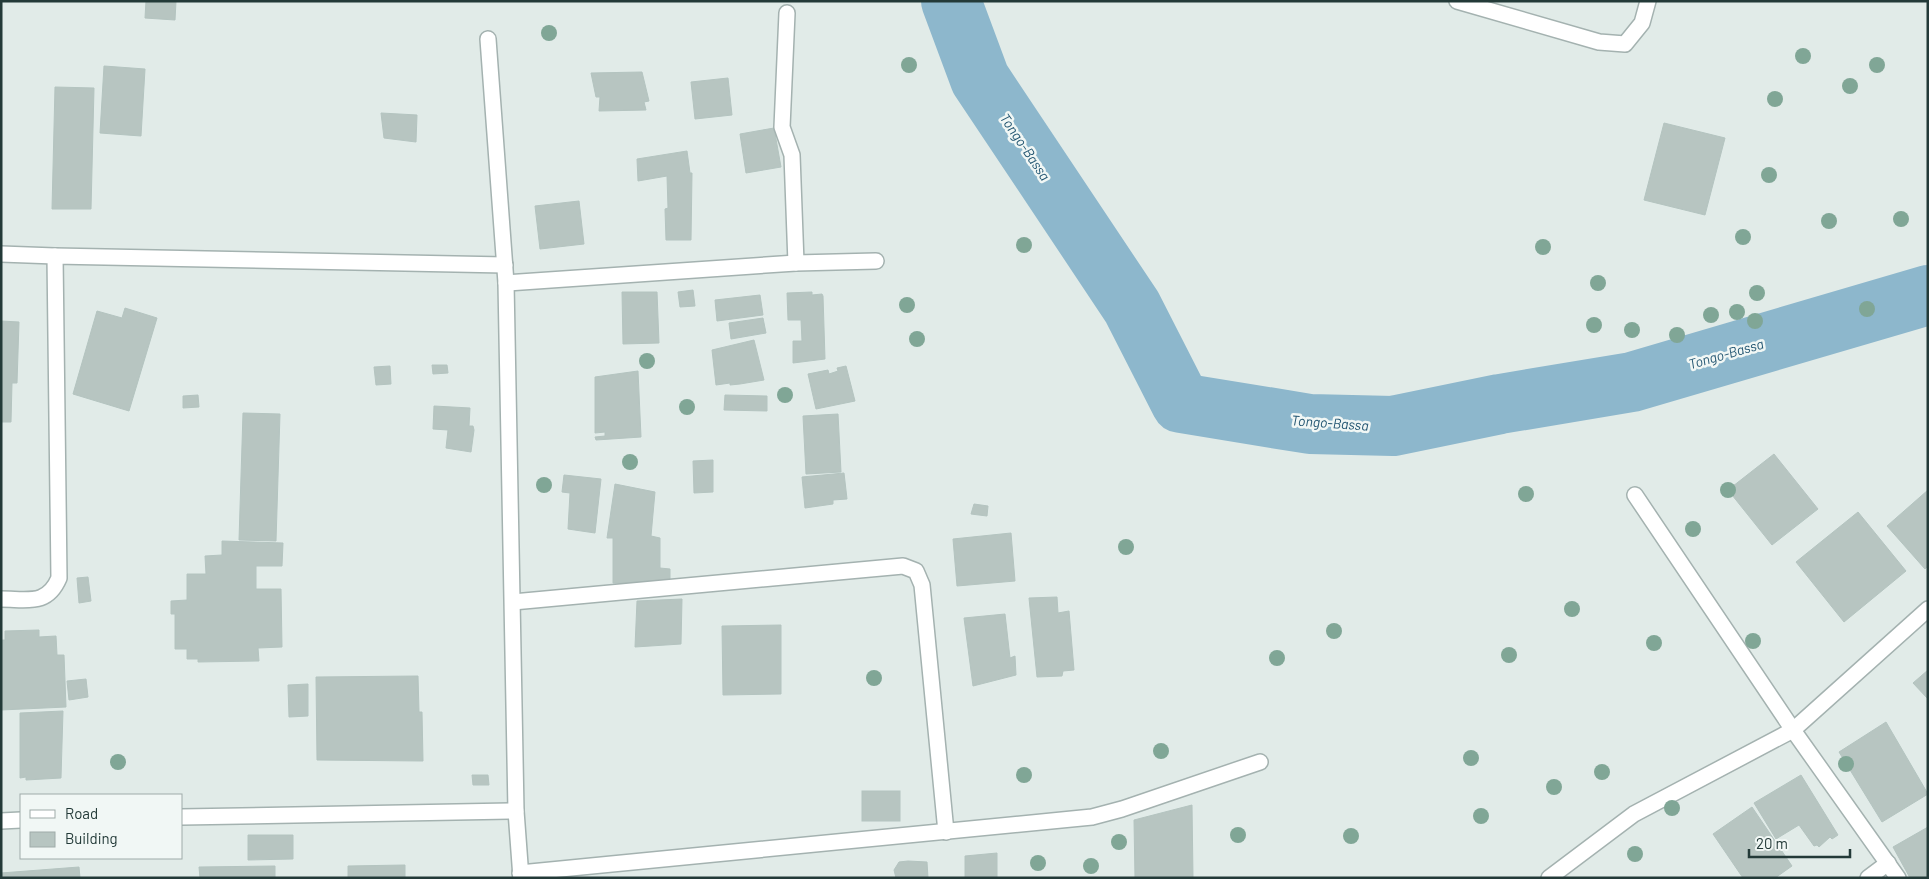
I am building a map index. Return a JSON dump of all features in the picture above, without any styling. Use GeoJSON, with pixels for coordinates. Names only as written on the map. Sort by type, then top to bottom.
{"type":"FeatureCollection","features":[{"type":"Feature","properties":{"kind":"street"},"geometry":{"type":"LineString","coordinates":[[1457,1],[1599,42],[1626,44],[1642,23],[1648,1]]}},
{"type":"Feature","properties":{"kind":"street"},"geometry":{"type":"LineString","coordinates":[[787,13],[782,127],[792,155],[796,263]]}},
{"type":"Feature","properties":{"kind":"street"},"geometry":{"type":"LineString","coordinates":[[488,39],[506,283],[516,811],[521,876],[1092,816],[1122,809],[1260,762]]}},
{"type":"Feature","properties":{"kind":"street"},"geometry":{"type":"LineString","coordinates":[[1,254],[505,265]]}},
{"type":"Feature","properties":{"kind":"street"},"geometry":{"type":"LineString","coordinates":[[1,599],[39,600],[53,591],[59,578],[55,256]]}},
{"type":"Feature","properties":{"kind":"street"},"geometry":{"type":"LineString","coordinates":[[506,283],[796,263],[876,260]]}},
{"type":"Feature","properties":{"kind":"street"},"geometry":{"type":"LineString","coordinates":[[1635,495],[1793,730],[1898,878]]}},
{"type":"Feature","properties":{"kind":"street"},"geometry":{"type":"LineString","coordinates":[[513,602],[903,566],[916,571],[922,585],[946,832]]}},
{"type":"Feature","properties":{"kind":"street"},"geometry":{"type":"LineString","coordinates":[[1549,878],[1634,814],[1793,730],[1928,609]]}},
{"type":"Feature","properties":{"kind":"street"},"geometry":{"type":"LineString","coordinates":[[182,818],[516,811]]}},
{"type":"Feature","properties":{"kind":"street"},"geometry":{"type":"LineString","coordinates":[[1,821],[20,820]]}},
{"type":"Feature","properties":{"kind":"street"},"geometry":{"type":"LineString","coordinates":[[1868,878],[1888,863]]}},
{"type":"Feature","properties":{"kind":"building"},"geometry":{"type":"Polygon","coordinates":[[[146,1],[176,1],[175,20],[145,18],[146,1]]]}},
{"type":"Feature","properties":{"kind":"building"},"geometry":{"type":"Polygon","coordinates":[[[104,66],[145,69],[141,136],[100,133],[104,66]]]}},
{"type":"Feature","properties":{"kind":"building"},"geometry":{"type":"Polygon","coordinates":[[[642,72],[649,101],[644,102],[646,110],[599,111],[600,97],[596,97],[591,73],[642,72]]]}},
{"type":"Feature","properties":{"kind":"building"},"geometry":{"type":"Polygon","coordinates":[[[728,78],[732,115],[695,119],[691,82],[728,78]]]}},
{"type":"Feature","properties":{"kind":"building"},"geometry":{"type":"Polygon","coordinates":[[[55,87],[94,88],[91,209],[52,209],[55,87]]]}},
{"type":"Feature","properties":{"kind":"building"},"geometry":{"type":"Polygon","coordinates":[[[381,113],[417,115],[416,142],[384,138],[381,113]]]}},
{"type":"Feature","properties":{"kind":"building"},"geometry":{"type":"Polygon","coordinates":[[[1664,123],[1725,138],[1705,215],[1644,200],[1664,123]]]}},
{"type":"Feature","properties":{"kind":"building"},"geometry":{"type":"Polygon","coordinates":[[[774,128],[781,167],[746,173],[740,134],[774,128]]]}},
{"type":"Feature","properties":{"kind":"building"},"geometry":{"type":"Polygon","coordinates":[[[687,151],[690,173],[692,173],[691,240],[666,240],[667,176],[638,181],[637,159],[687,151]]]}},
{"type":"Feature","properties":{"kind":"building"},"geometry":{"type":"Polygon","coordinates":[[[579,201],[584,244],[540,249],[535,206],[579,201]]]}},
{"type":"Feature","properties":{"kind":"building"},"geometry":{"type":"Polygon","coordinates":[[[693,290],[695,306],[680,307],[678,292],[693,290]]]}},
{"type":"Feature","properties":{"kind":"building"},"geometry":{"type":"Polygon","coordinates":[[[622,292],[657,292],[659,343],[623,344],[622,292]]]}},
{"type":"Feature","properties":{"kind":"building"},"geometry":{"type":"Polygon","coordinates":[[[812,292],[812,295],[822,294],[823,296],[825,359],[793,363],[793,341],[802,341],[801,320],[788,320],[787,293],[812,292]]]}},
{"type":"Feature","properties":{"kind":"building"},"geometry":{"type":"Polygon","coordinates":[[[760,295],[763,315],[717,321],[715,300],[760,295]]]}},
{"type":"Feature","properties":{"kind":"building"},"geometry":{"type":"Polygon","coordinates":[[[125,308],[157,318],[129,411],[73,394],[97,311],[122,318],[125,308]]]}},
{"type":"Feature","properties":{"kind":"building"},"geometry":{"type":"Polygon","coordinates":[[[763,318],[766,333],[731,339],[729,323],[763,318]]]}},
{"type":"Feature","properties":{"kind":"building"},"geometry":{"type":"Polygon","coordinates":[[[1,321],[19,322],[17,383],[12,383],[11,422],[1,422],[1,321]]]}},
{"type":"Feature","properties":{"kind":"building"},"geometry":{"type":"Polygon","coordinates":[[[754,340],[764,380],[716,385],[712,350],[754,340]]]}},
{"type":"Feature","properties":{"kind":"building"},"geometry":{"type":"Polygon","coordinates":[[[432,365],[447,365],[448,373],[433,374],[432,365]]]}},
{"type":"Feature","properties":{"kind":"building"},"geometry":{"type":"Polygon","coordinates":[[[390,366],[391,384],[376,385],[374,367],[390,366]]]}},
{"type":"Feature","properties":{"kind":"building"},"geometry":{"type":"Polygon","coordinates":[[[846,366],[855,401],[816,409],[808,374],[828,370],[829,374],[838,371],[837,368],[846,366]]]}},
{"type":"Feature","properties":{"kind":"building"},"geometry":{"type":"Polygon","coordinates":[[[638,371],[641,437],[596,440],[595,437],[605,436],[605,432],[595,433],[595,377],[638,371]]]}},
{"type":"Feature","properties":{"kind":"building"},"geometry":{"type":"Polygon","coordinates":[[[198,395],[199,407],[183,408],[183,396],[198,395]]]}},
{"type":"Feature","properties":{"kind":"building"},"geometry":{"type":"Polygon","coordinates":[[[725,395],[767,396],[767,411],[724,410],[725,395]]]}},
{"type":"Feature","properties":{"kind":"building"},"geometry":{"type":"Polygon","coordinates":[[[434,406],[470,408],[469,426],[473,426],[474,430],[471,452],[446,448],[448,430],[433,429],[434,406]]]}},
{"type":"Feature","properties":{"kind":"building"},"geometry":{"type":"Polygon","coordinates":[[[243,413],[280,414],[276,541],[239,540],[243,413]]]}},
{"type":"Feature","properties":{"kind":"building"},"geometry":{"type":"Polygon","coordinates":[[[838,414],[841,472],[806,474],[803,416],[838,414]]]}},
{"type":"Feature","properties":{"kind":"building"},"geometry":{"type":"Polygon","coordinates":[[[1774,454],[1818,509],[1772,545],[1728,490],[1774,454]]]}},
{"type":"Feature","properties":{"kind":"building"},"geometry":{"type":"Polygon","coordinates":[[[713,460],[713,492],[694,493],[693,461],[713,460]]]}},
{"type":"Feature","properties":{"kind":"building"},"geometry":{"type":"Polygon","coordinates":[[[844,473],[847,499],[833,500],[833,504],[805,508],[802,477],[844,473]]]}},
{"type":"Feature","properties":{"kind":"building"},"geometry":{"type":"Polygon","coordinates":[[[564,475],[601,479],[595,533],[568,529],[570,493],[562,492],[564,475]]]}},
{"type":"Feature","properties":{"kind":"building"},"geometry":{"type":"Polygon","coordinates":[[[615,484],[655,492],[651,536],[660,538],[660,568],[670,569],[670,584],[613,583],[613,538],[607,538],[615,484]]]}},
{"type":"Feature","properties":{"kind":"building"},"geometry":{"type":"Polygon","coordinates":[[[1928,490],[1928,566],[1925,569],[1887,526],[1928,490]]]}},
{"type":"Feature","properties":{"kind":"building"},"geometry":{"type":"Polygon","coordinates":[[[974,504],[988,506],[987,516],[971,514],[974,504]]]}},
{"type":"Feature","properties":{"kind":"building"},"geometry":{"type":"Polygon","coordinates":[[[1858,512],[1906,571],[1844,622],[1796,562],[1858,512]]]}},
{"type":"Feature","properties":{"kind":"building"},"geometry":{"type":"Polygon","coordinates":[[[1011,533],[1015,581],[957,586],[953,539],[1011,533]]]}},
{"type":"Feature","properties":{"kind":"building"},"geometry":{"type":"Polygon","coordinates":[[[222,541],[283,543],[282,566],[256,566],[256,589],[281,589],[282,647],[258,648],[259,661],[198,662],[198,659],[187,659],[187,649],[175,649],[175,614],[171,614],[171,601],[187,600],[187,574],[206,574],[205,556],[222,555],[222,541]]]}},
{"type":"Feature","properties":{"kind":"building"},"geometry":{"type":"Polygon","coordinates":[[[88,577],[91,601],[79,603],[77,578],[88,577]]]}},
{"type":"Feature","properties":{"kind":"building"},"geometry":{"type":"Polygon","coordinates":[[[1057,597],[1058,613],[1069,611],[1074,670],[1063,671],[1062,676],[1037,677],[1029,598],[1057,597]]]}},
{"type":"Feature","properties":{"kind":"building"},"geometry":{"type":"Polygon","coordinates":[[[682,599],[681,644],[635,647],[637,601],[682,599]]]}},
{"type":"Feature","properties":{"kind":"building"},"geometry":{"type":"Polygon","coordinates":[[[1005,614],[1010,658],[1015,656],[1016,675],[973,686],[964,618],[1005,614]]]}},
{"type":"Feature","properties":{"kind":"building"},"geometry":{"type":"Polygon","coordinates":[[[781,625],[781,694],[723,695],[722,626],[781,625]]]}},
{"type":"Feature","properties":{"kind":"building"},"geometry":{"type":"Polygon","coordinates":[[[39,630],[39,637],[56,636],[57,655],[64,655],[66,707],[1,710],[1,640],[5,640],[5,631],[39,630]]]}},
{"type":"Feature","properties":{"kind":"building"},"geometry":{"type":"Polygon","coordinates":[[[1928,670],[1928,699],[1913,683],[1928,670]]]}},
{"type":"Feature","properties":{"kind":"building"},"geometry":{"type":"Polygon","coordinates":[[[418,676],[419,712],[422,712],[423,761],[317,760],[316,677],[418,676]]]}},
{"type":"Feature","properties":{"kind":"building"},"geometry":{"type":"Polygon","coordinates":[[[86,679],[88,697],[69,700],[67,681],[86,679]]]}},
{"type":"Feature","properties":{"kind":"building"},"geometry":{"type":"Polygon","coordinates":[[[308,684],[308,716],[289,717],[288,685],[308,684]]]}},
{"type":"Feature","properties":{"kind":"building"},"geometry":{"type":"Polygon","coordinates":[[[63,711],[61,778],[26,780],[26,777],[20,778],[20,713],[63,711]]]}},
{"type":"Feature","properties":{"kind":"building"},"geometry":{"type":"Polygon","coordinates":[[[1886,722],[1928,794],[1882,822],[1839,752],[1886,722]]]}},
{"type":"Feature","properties":{"kind":"building"},"geometry":{"type":"Polygon","coordinates":[[[472,775],[488,775],[489,785],[473,785],[472,775]]]}},
{"type":"Feature","properties":{"kind":"building"},"geometry":{"type":"Polygon","coordinates":[[[1801,775],[1838,835],[1832,839],[1830,837],[1819,847],[1817,845],[1814,846],[1799,825],[1776,839],[1754,803],[1801,775]]]}},
{"type":"Feature","properties":{"kind":"building"},"geometry":{"type":"Polygon","coordinates":[[[862,791],[900,791],[900,821],[862,821],[862,791]]]}},
{"type":"Feature","properties":{"kind":"building"},"geometry":{"type":"Polygon","coordinates":[[[1192,805],[1193,878],[1135,878],[1134,820],[1192,805]]]}},
{"type":"Feature","properties":{"kind":"building"},"geometry":{"type":"Polygon","coordinates":[[[1752,807],[1792,866],[1775,878],[1743,878],[1713,834],[1752,807]]]}},
{"type":"Feature","properties":{"kind":"building"},"geometry":{"type":"Polygon","coordinates":[[[1928,827],[1928,878],[1910,878],[1893,847],[1928,827]]]}},
{"type":"Feature","properties":{"kind":"building"},"geometry":{"type":"Polygon","coordinates":[[[248,835],[293,835],[293,859],[248,860],[248,835]]]}},
{"type":"Feature","properties":{"kind":"building"},"geometry":{"type":"Polygon","coordinates":[[[997,853],[997,878],[965,878],[965,856],[997,853]]]}},
{"type":"Feature","properties":{"kind":"building"},"geometry":{"type":"Polygon","coordinates":[[[899,862],[927,862],[928,878],[896,878],[894,870],[899,862]]]}},
{"type":"Feature","properties":{"kind":"building"},"geometry":{"type":"Polygon","coordinates":[[[405,865],[405,878],[348,878],[348,866],[405,865]]]}},
{"type":"Feature","properties":{"kind":"building"},"geometry":{"type":"Polygon","coordinates":[[[275,866],[275,878],[200,878],[199,867],[275,866]]]}},
{"type":"Feature","properties":{"kind":"building"},"geometry":{"type":"Polygon","coordinates":[[[79,867],[80,878],[1,878],[1,873],[79,867]]]}},
{"type":"Feature","properties":{"kind":"waterway","name":"Tongo-Bassa"},"geometry":{"type":"LineString","coordinates":[[951,1],[980,79],[1132,307],[1181,403],[1310,424],[1393,426],[1500,404],[1632,382],[1928,295]]}}]}
